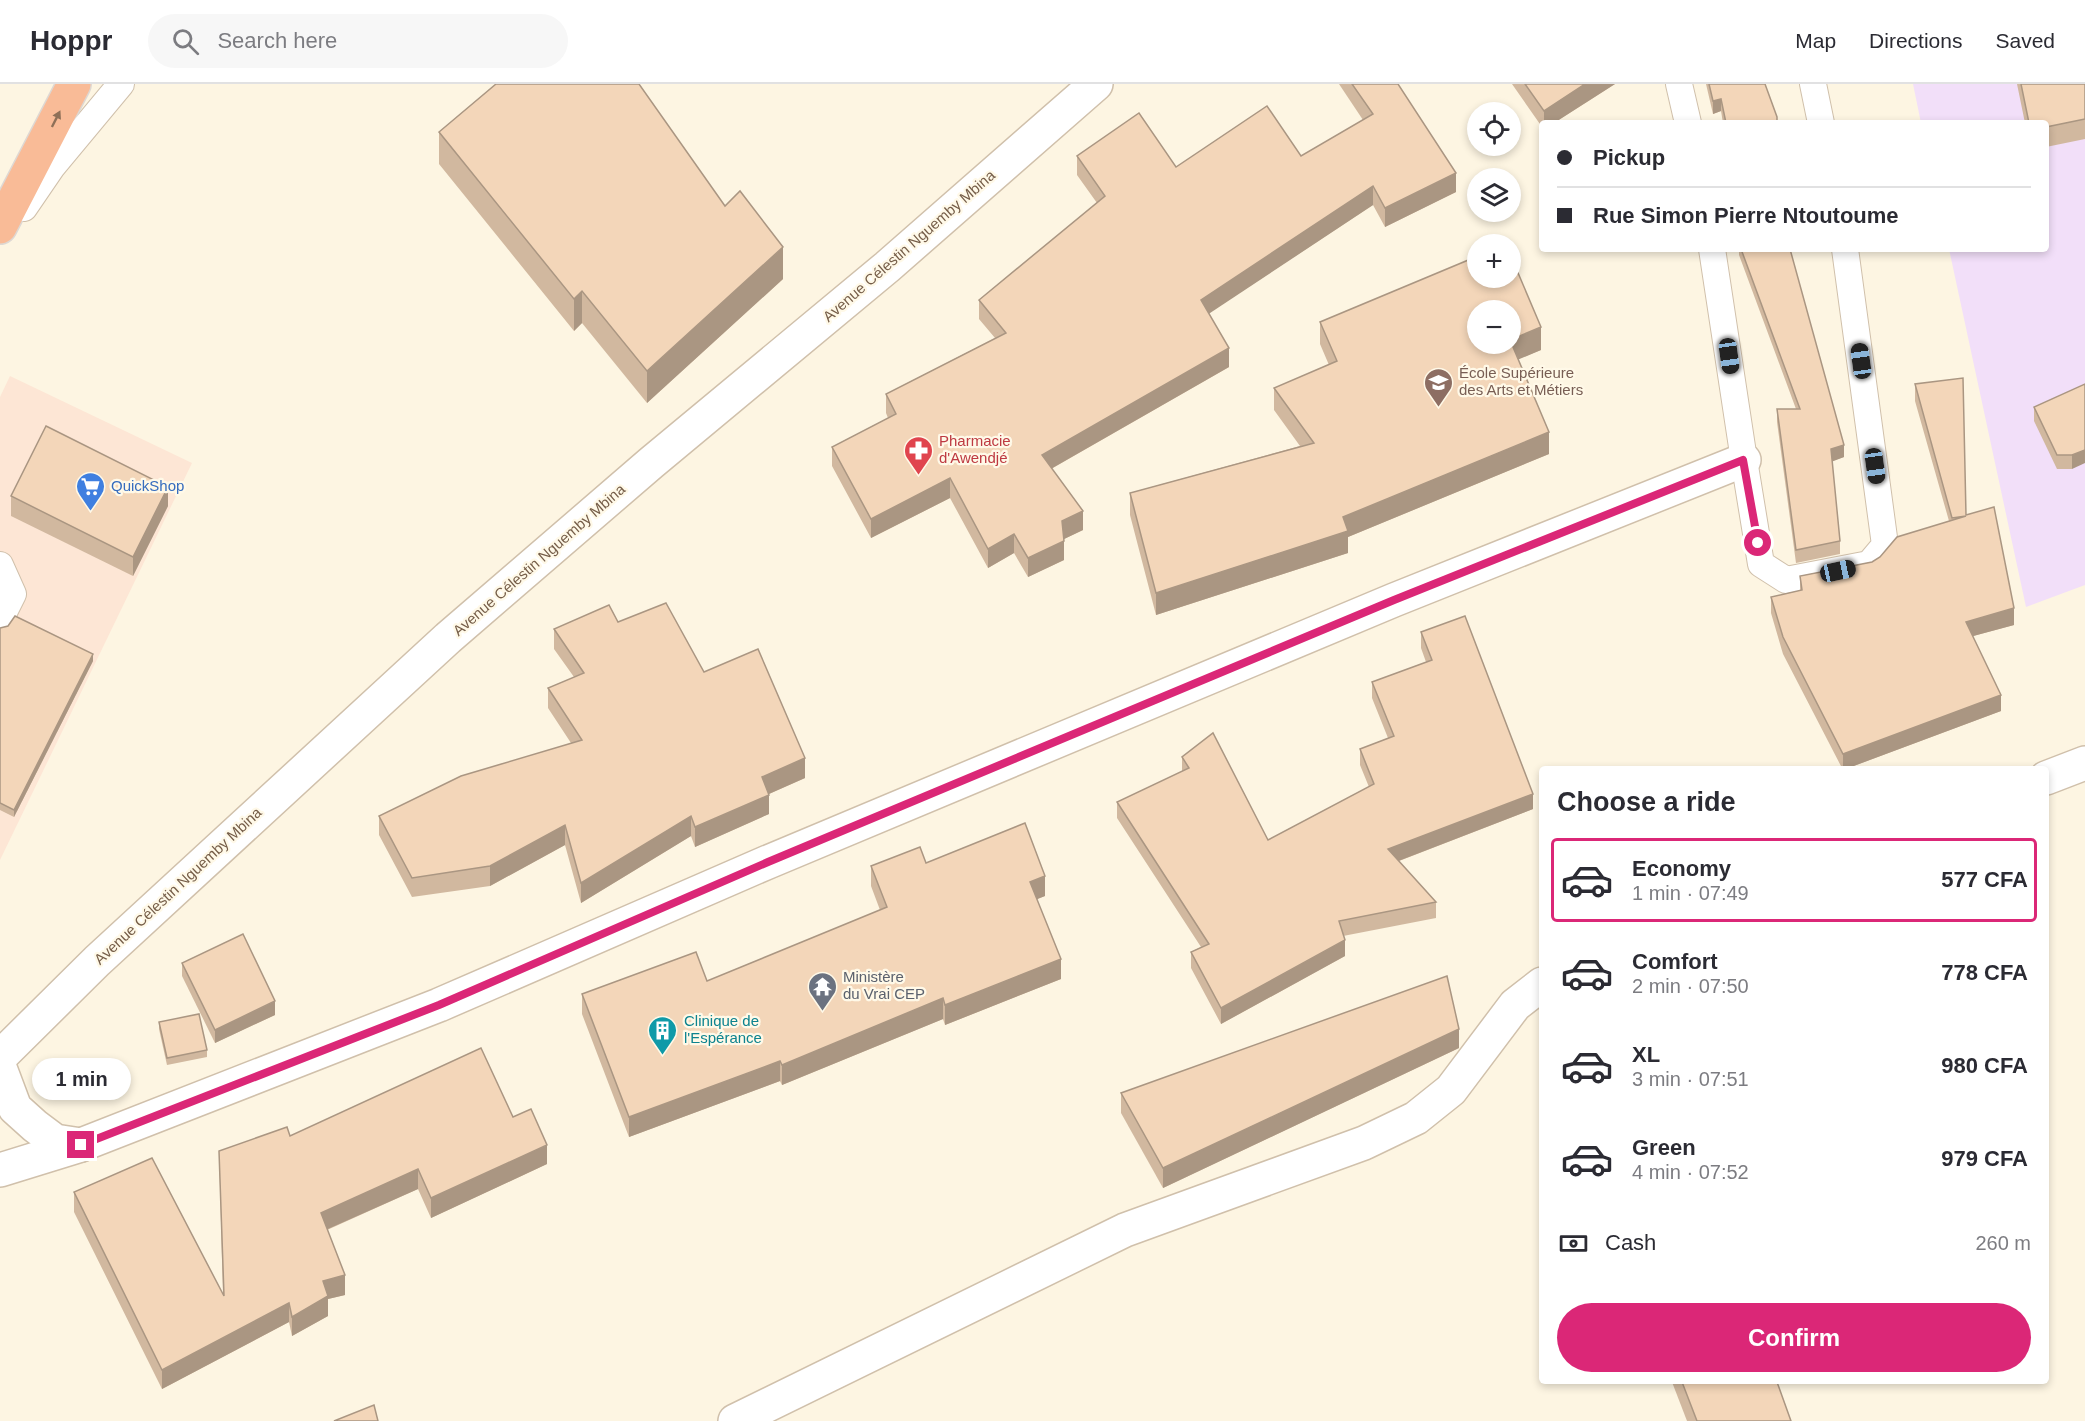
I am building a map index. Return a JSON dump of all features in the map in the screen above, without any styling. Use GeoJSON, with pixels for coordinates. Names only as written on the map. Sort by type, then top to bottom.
{"type":"FeatureCollection","features":[{"type":"Feature","properties":{"kind":"highway"},"geometry":{"type":"LineString","coordinates":[[0,227],[74,84]]}},
{"type":"Feature","properties":{"kind":"street","name":"Avenue Célestin Nguemby Mbina"},"geometry":{"type":"LineString","coordinates":[[0,1056],[97,961],[448,638],[660,456],[887,267],[1096,84]]}},
{"type":"Feature","properties":{"kind":"street"},"geometry":{"type":"LineString","coordinates":[[0,1170],[81,1145],[439,1005],[768,862],[1394,600],[1743,460]]}},
{"type":"Feature","properties":{"kind":"street"},"geometry":{"type":"LineString","coordinates":[[2049,777],[2085,763]]}},
{"type":"Feature","properties":{"kind":"street"},"geometry":{"type":"LineString","coordinates":[[735,1421],[1125,1230],[1364,1143],[1416,1118],[1451,1090],[1515,1005],[1539,986]]}},
{"type":"Feature","properties":{"kind":"street"},"geometry":{"type":"LineString","coordinates":[[0,1068],[15,1108],[55,1141],[81,1145]]}},
{"type":"Feature","properties":{"kind":"lane"},"geometry":{"type":"LineString","coordinates":[[0,243],[52,167],[121,84]]}},
{"type":"Feature","properties":{"kind":"lane"},"geometry":{"type":"LineString","coordinates":[[1679,84],[1687,120]]}},
{"type":"Feature","properties":{"kind":"lane"},"geometry":{"type":"LineString","coordinates":[[1813,84],[1820,120]]}},
{"type":"Feature","properties":{"kind":"lane"},"geometry":{"type":"LineString","coordinates":[[1712,252],[1761,564],[1786,580],[1869,564],[1885,545],[1845,252]]}},
{"type":"Feature","properties":{"kind":"lane"},"geometry":{"type":"LineString","coordinates":[[0,565],[13,594],[0,620]]}},
{"type":"Feature","properties":{"kind":"shaded area"},"geometry":{"type":"Polygon","coordinates":[[[1913,84],[2085,84],[2085,585],[2026,607],[1950,252],[2049,252],[2049,120],[1920,120],[1913,84]]]}},
{"type":"Feature","properties":{"kind":"shaded area"},"geometry":{"type":"Polygon","coordinates":[[[10,376],[192,463],[0,860],[0,397],[10,376]]]}},
{"type":"Feature","properties":{"kind":"building"},"geometry":{"type":"Polygon","coordinates":[[[496,84],[639,84],[725,206],[740,191],[783,247],[647,371],[582,291],[574,299],[439,132],[496,84]]]}},
{"type":"Feature","properties":{"kind":"building"},"geometry":{"type":"Polygon","coordinates":[[[1352,84],[1398,84],[1456,173],[1385,208],[1373,186],[1201,300],[1229,348],[1042,455],[1083,511],[1062,521],[1064,541],[1028,558],[1014,534],[988,549],[950,478],[871,519],[832,447],[896,414],[886,394],[1006,333],[979,300],[1105,196],[1077,156],[1139,113],[1176,167],[1267,106],[1301,156],[1373,114],[1352,84]]]}},
{"type":"Feature","properties":{"kind":"building"},"geometry":{"type":"Polygon","coordinates":[[[1525,84],[1585,84],[1544,111],[1525,84]]]}},
{"type":"Feature","properties":{"kind":"building"},"geometry":{"type":"Polygon","coordinates":[[[1709,84],[1765,84],[1777,120],[1725,120],[1721,99],[1713,101],[1709,84]]]}},
{"type":"Feature","properties":{"kind":"building"},"geometry":{"type":"Polygon","coordinates":[[[2021,84],[2085,84],[2085,119],[2049,126],[2049,120],[2028,120],[2021,84]]]}},
{"type":"Feature","properties":{"kind":"building"},"geometry":{"type":"Polygon","coordinates":[[[1742,252],[1791,252],[1844,445],[1831,449],[1840,541],[1796,550],[1777,409],[1800,409],[1742,252]]]}},
{"type":"Feature","properties":{"kind":"building"},"geometry":{"type":"Polygon","coordinates":[[[1467,261],[1467,288],[1521,288],[1521,280],[1541,327],[1521,335],[1521,300],[1467,300],[1467,354],[1516,354],[1549,432],[1343,517],[1348,531],[1156,593],[1130,493],[1314,443],[1274,388],[1337,361],[1320,322],[1467,261]]]}},
{"type":"Feature","properties":{"kind":"building"},"geometry":{"type":"Polygon","coordinates":[[[1963,378],[1966,515],[1994,507],[2014,608],[1966,622],[2001,695],[1843,754],[1783,637],[1771,597],[1802,590],[1800,576],[1872,562],[1880,557],[1897,537],[1966,516],[1952,518],[1915,384],[1963,378]]]}},
{"type":"Feature","properties":{"kind":"building"},"geometry":{"type":"Polygon","coordinates":[[[2085,384],[2085,450],[2072,455],[2057,455],[2034,407],[2085,384]]]}},
{"type":"Feature","properties":{"kind":"building","name":"QuickShop"},"geometry":{"type":"Polygon","coordinates":[[[46,426],[168,487],[133,557],[11,496],[46,426]]]}},
{"type":"Feature","properties":{"kind":"building"},"geometry":{"type":"Polygon","coordinates":[[[666,603],[704,672],[758,649],[805,758],[762,777],[769,795],[695,827],[691,816],[581,883],[565,825],[490,866],[412,878],[379,816],[461,776],[582,740],[548,688],[584,673],[554,629],[609,605],[618,622],[666,603]]]}},
{"type":"Feature","properties":{"kind":"building"},"geometry":{"type":"Polygon","coordinates":[[[15,616],[93,654],[14,810],[0,803],[0,628],[8,626],[15,616]]]}},
{"type":"Feature","properties":{"kind":"building"},"geometry":{"type":"Polygon","coordinates":[[[1465,616],[1533,794],[1388,849],[1436,902],[1339,921],[1345,940],[1221,1008],[1191,952],[1209,944],[1117,802],[1189,768],[1182,757],[1213,733],[1268,840],[1374,784],[1360,749],[1394,736],[1372,682],[1432,660],[1421,632],[1465,616]]]}},
{"type":"Feature","properties":{"kind":"building"},"geometry":{"type":"Polygon","coordinates":[[[1025,823],[1045,876],[1030,882],[1061,959],[945,1005],[943,998],[782,1065],[780,1061],[629,1117],[582,994],[696,952],[707,981],[887,907],[871,866],[920,847],[926,863],[1025,823]]]}},
{"type":"Feature","properties":{"kind":"building"},"geometry":{"type":"Polygon","coordinates":[[[243,934],[275,1001],[215,1030],[182,963],[243,934]]]}},
{"type":"Feature","properties":{"kind":"building"},"geometry":{"type":"Polygon","coordinates":[[[1447,976],[1459,1029],[1163,1168],[1121,1093],[1447,976]]]}},
{"type":"Feature","properties":{"kind":"building"},"geometry":{"type":"Polygon","coordinates":[[[199,1014],[207,1050],[167,1058],[159,1022],[199,1014]]]}},
{"type":"Feature","properties":{"kind":"building"},"geometry":{"type":"Polygon","coordinates":[[[481,1048],[513,1117],[531,1109],[547,1145],[431,1198],[418,1169],[321,1213],[345,1275],[323,1281],[328,1296],[292,1317],[289,1303],[162,1370],[74,1192],[152,1158],[224,1296],[219,1151],[287,1127],[290,1136],[481,1048]]]}},
{"type":"Feature","properties":{"kind":"building"},"geometry":{"type":"Polygon","coordinates":[[[1683,1384],[1778,1384],[1791,1421],[1697,1421],[1683,1384]]]}},
{"type":"Feature","properties":{"kind":"building"},"geometry":{"type":"Polygon","coordinates":[[[374,1405],[378,1421],[334,1421],[374,1405]]]}},
{"type":"Feature","properties":{"kind":"place","name":"École Supérieure des Arts et Métiers"},"geometry":{"type":"Point","coordinates":[1438,408]}},
{"type":"Feature","properties":{"kind":"place","name":"Pharmacie d'Awendjé"},"geometry":{"type":"Point","coordinates":[918,476]}},
{"type":"Feature","properties":{"kind":"place","name":"QuickShop"},"geometry":{"type":"Point","coordinates":[90,512]}},
{"type":"Feature","properties":{"kind":"place","name":"Ministère du Vrai CEP"},"geometry":{"type":"Point","coordinates":[822,1012]}},
{"type":"Feature","properties":{"kind":"place","name":"Clinique de l'Espérance"},"geometry":{"type":"Point","coordinates":[663,1056]}},
{"type":"Feature","properties":{"kind":"route"},"geometry":{"type":"LineString","coordinates":[[81,1145],[439,1005],[768,862],[1394,600],[1743,460],[1758,543]]}}]}
